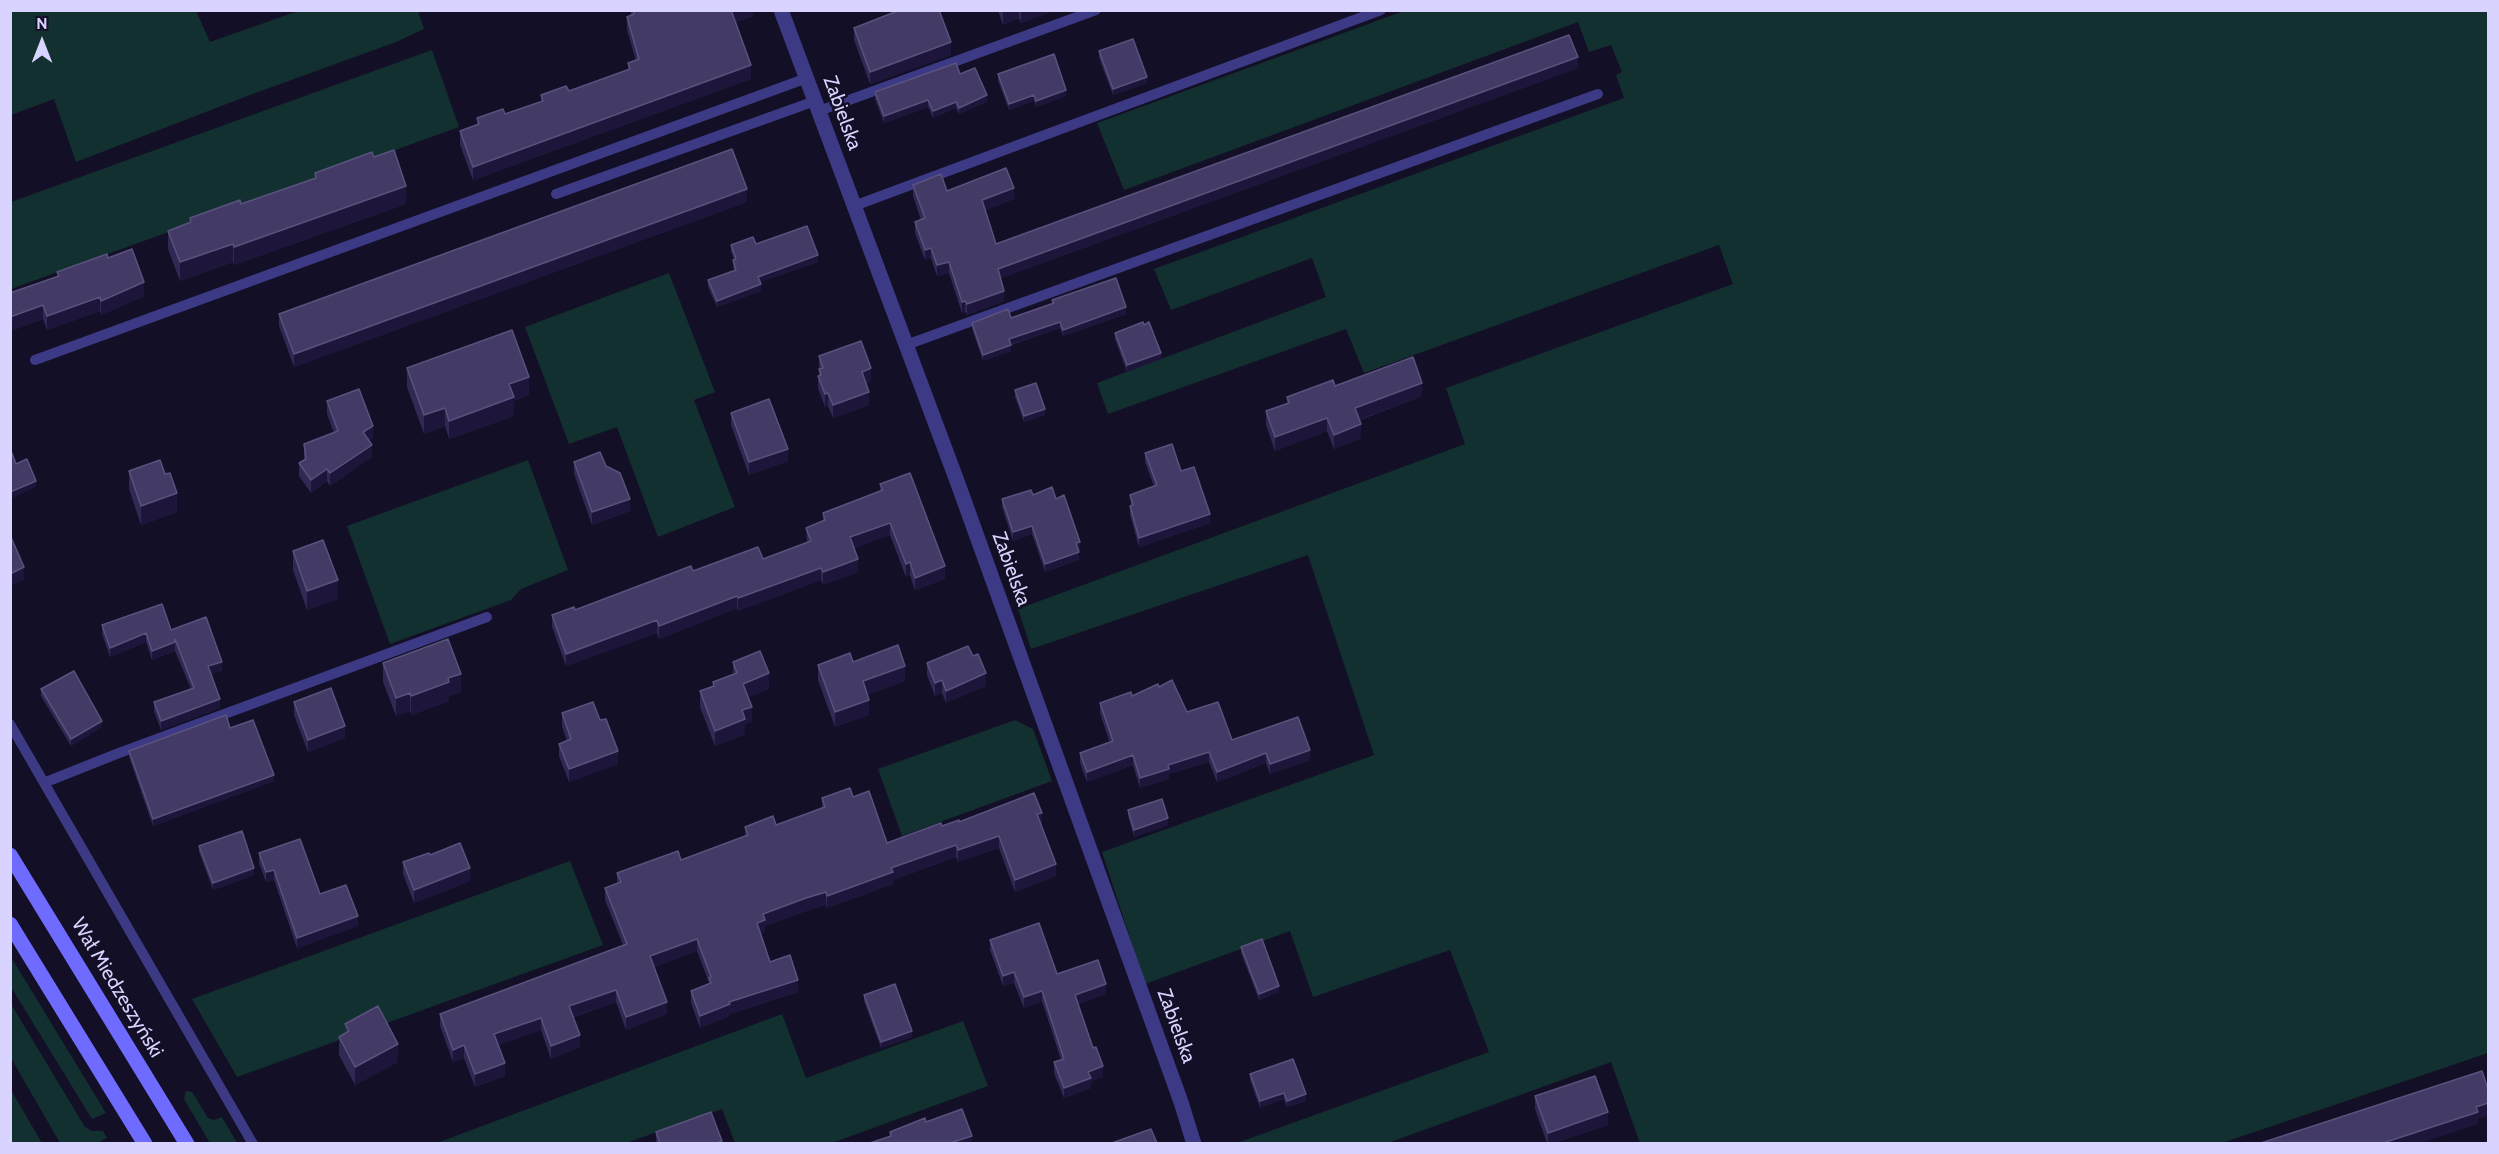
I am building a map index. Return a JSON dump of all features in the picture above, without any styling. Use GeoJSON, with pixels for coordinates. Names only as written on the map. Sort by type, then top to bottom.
{"type":"FeatureCollection","features":[{"type":"Feature","properties":{"kind":"main road","name":"Wał Miedzeszyński"},"geometry":{"type":"LineString","coordinates":[[10,855],[187,1143]]}},
{"type":"Feature","properties":{"kind":"main road"},"geometry":{"type":"LineString","coordinates":[[10,924],[145,1143]]}},
{"type":"Feature","properties":{"kind":"street","name":"Zabielska"},"geometry":{"type":"LineString","coordinates":[[782,10],[906,345],[1194,1143]]}},
{"type":"Feature","properties":{"kind":"lane"},"geometry":{"type":"LineString","coordinates":[[556,194],[1096,10]]}},
{"type":"Feature","properties":{"kind":"lane"},"geometry":{"type":"LineString","coordinates":[[854,206],[1381,10]]}},
{"type":"Feature","properties":{"kind":"lane"},"geometry":{"type":"LineString","coordinates":[[35,360],[807,78]]}},
{"type":"Feature","properties":{"kind":"lane"},"geometry":{"type":"LineString","coordinates":[[906,345],[1598,94]]}},
{"type":"Feature","properties":{"kind":"lane"},"geometry":{"type":"LineString","coordinates":[[46,782],[487,616]]}},
{"type":"Feature","properties":{"kind":"lane"},"geometry":{"type":"LineString","coordinates":[[10,723],[253,1143]]}},
{"type":"Feature","properties":{"kind":"green space"},"geometry":{"type":"Polygon","coordinates":[[[10,11],[196,11],[210,42],[298,11],[418,11],[424,29],[396,42],[76,162],[54,99],[11,115],[10,11]]]}},
{"type":"Feature","properties":{"kind":"green space"},"geometry":{"type":"Polygon","coordinates":[[[1404,11],[2488,11],[2488,1053],[2222,1143],[1640,1143],[1611,1062],[1388,1143],[1237,1143],[1489,1052],[1450,950],[1313,997],[1290,931],[1145,984],[1102,852],[1374,755],[1308,555],[1031,649],[1018,609],[1465,444],[1446,388],[1733,284],[1719,245],[1364,373],[1346,329],[1108,414],[1097,383],[1326,297],[1312,258],[1171,310],[1154,269],[1624,98],[1616,75],[1622,72],[1611,45],[1589,52],[1578,22],[1124,190],[1097,123],[1404,11]]]}},
{"type":"Feature","properties":{"kind":"green space"},"geometry":{"type":"Polygon","coordinates":[[[432,50],[459,127],[11,289],[11,202],[432,50]]]}},
{"type":"Feature","properties":{"kind":"green space"},"geometry":{"type":"Polygon","coordinates":[[[669,273],[715,392],[694,400],[735,507],[658,537],[617,427],[569,444],[525,327],[669,273]]]}},
{"type":"Feature","properties":{"kind":"green space"},"geometry":{"type":"Polygon","coordinates":[[[528,460],[568,570],[521,589],[511,600],[390,644],[347,526],[528,460]]]}},
{"type":"Feature","properties":{"kind":"green space"},"geometry":{"type":"Polygon","coordinates":[[[1015,720],[1033,729],[1052,781],[902,836],[878,769],[1015,720]]]}},
{"type":"Feature","properties":{"kind":"green space"},"geometry":{"type":"Polygon","coordinates":[[[570,861],[603,945],[237,1077],[192,999],[570,861]]]}},
{"type":"Feature","properties":{"kind":"green space"},"geometry":{"type":"Polygon","coordinates":[[[11,957],[106,1113],[92,1119],[11,987],[11,957]]]}},
{"type":"Feature","properties":{"kind":"green space"},"geometry":{"type":"Polygon","coordinates":[[[11,1004],[85,1127],[92,1131],[103,1131],[107,1138],[97,1143],[60,1143],[11,1058],[11,1004]]]}},
{"type":"Feature","properties":{"kind":"green space"},"geometry":{"type":"Polygon","coordinates":[[[782,1014],[806,1078],[963,1021],[988,1086],[832,1143],[735,1143],[722,1109],[626,1143],[434,1144],[782,1014]]]}},
{"type":"Feature","properties":{"kind":"green space"},"geometry":{"type":"Polygon","coordinates":[[[11,1090],[42,1143],[11,1143],[11,1090]]]}},
{"type":"Feature","properties":{"kind":"green space"},"geometry":{"type":"Polygon","coordinates":[[[186,1091],[192,1092],[208,1118],[214,1120],[222,1117],[237,1143],[210,1143],[184,1099],[186,1091]]]}},
{"type":"Feature","properties":{"kind":"building"},"geometry":{"type":"Polygon","coordinates":[[[633,10],[731,10],[751,65],[473,167],[460,131],[479,124],[477,118],[503,109],[505,114],[543,101],[541,95],[566,86],[569,91],[630,69],[628,63],[639,59],[627,17],[634,14],[633,10]]]}},
{"type":"Feature","properties":{"kind":"building"},"geometry":{"type":"Polygon","coordinates":[[[900,10],[939,10],[951,42],[870,72],[854,28],[900,10]]]}},
{"type":"Feature","properties":{"kind":"building"},"geometry":{"type":"Polygon","coordinates":[[[1569,35],[1578,57],[998,269],[1004,291],[967,304],[965,301],[962,302],[949,262],[937,265],[931,248],[925,250],[915,222],[925,218],[913,185],[941,174],[947,191],[1006,168],[1014,188],[982,200],[996,244],[1569,35]]]}},
{"type":"Feature","properties":{"kind":"building"},"geometry":{"type":"Polygon","coordinates":[[[1133,39],[1147,77],[1113,89],[1099,51],[1133,39]]]}},
{"type":"Feature","properties":{"kind":"building"},"geometry":{"type":"Polygon","coordinates":[[[1054,54],[1066,90],[1036,101],[1034,95],[1009,104],[998,74],[1054,54]]]}},
{"type":"Feature","properties":{"kind":"building"},"geometry":{"type":"Polygon","coordinates":[[[956,63],[960,74],[975,68],[987,95],[959,108],[956,102],[933,111],[928,100],[884,116],[875,92],[956,63]]]}},
{"type":"Feature","properties":{"kind":"building"},"geometry":{"type":"Polygon","coordinates":[[[732,149],[747,189],[294,354],[279,314],[732,149]]]}},
{"type":"Feature","properties":{"kind":"building"},"geometry":{"type":"Polygon","coordinates":[[[394,150],[406,186],[234,247],[233,244],[180,262],[168,231],[191,222],[190,218],[240,200],[241,204],[316,178],[315,173],[372,152],[374,157],[394,150]]]}},
{"type":"Feature","properties":{"kind":"building"},"geometry":{"type":"Polygon","coordinates":[[[807,226],[818,255],[758,277],[761,284],[717,301],[708,280],[736,270],[733,260],[736,259],[731,245],[753,237],[756,244],[807,226]]]}},
{"type":"Feature","properties":{"kind":"building"},"geometry":{"type":"Polygon","coordinates":[[[132,249],[144,282],[101,301],[100,297],[47,316],[43,305],[10,317],[10,293],[59,276],[57,272],[107,254],[108,258],[132,249]]]}},
{"type":"Feature","properties":{"kind":"building"},"geometry":{"type":"Polygon","coordinates":[[[1116,278],[1126,307],[1063,330],[1060,322],[1009,339],[1011,345],[983,355],[972,323],[1008,309],[1011,318],[1054,303],[1052,300],[1116,278]]]}},
{"type":"Feature","properties":{"kind":"building"},"geometry":{"type":"Polygon","coordinates":[[[1143,322],[1144,325],[1149,322],[1161,353],[1127,365],[1115,333],[1143,322]]]}},
{"type":"Feature","properties":{"kind":"building"},"geometry":{"type":"Polygon","coordinates":[[[512,330],[529,377],[509,384],[514,397],[449,421],[445,408],[424,415],[407,368],[512,330]]]}},
{"type":"Feature","properties":{"kind":"building"},"geometry":{"type":"Polygon","coordinates":[[[861,341],[871,368],[862,372],[869,392],[833,405],[828,393],[825,394],[818,376],[821,375],[819,369],[823,368],[819,356],[861,341]]]}},
{"type":"Feature","properties":{"kind":"building"},"geometry":{"type":"Polygon","coordinates":[[[1413,357],[1422,383],[1355,408],[1361,424],[1334,435],[1327,418],[1275,437],[1266,411],[1289,403],[1287,397],[1333,380],[1335,386],[1413,357]]]}},
{"type":"Feature","properties":{"kind":"building"},"geometry":{"type":"Polygon","coordinates":[[[1036,383],[1045,409],[1024,416],[1015,390],[1036,383]]]}},
{"type":"Feature","properties":{"kind":"building"},"geometry":{"type":"Polygon","coordinates":[[[359,389],[373,426],[363,432],[372,445],[330,473],[327,469],[311,480],[299,463],[306,459],[304,444],[338,431],[327,401],[359,389]]]}},
{"type":"Feature","properties":{"kind":"building"},"geometry":{"type":"Polygon","coordinates":[[[769,399],[788,449],[749,462],[731,413],[769,399]]]}},
{"type":"Feature","properties":{"kind":"building"},"geometry":{"type":"Polygon","coordinates":[[[1172,444],[1181,471],[1194,467],[1210,514],[1139,538],[1130,506],[1133,505],[1130,495],[1157,485],[1145,453],[1172,444]]]}},
{"type":"Feature","properties":{"kind":"building"},"geometry":{"type":"Polygon","coordinates":[[[600,452],[606,466],[620,473],[630,499],[592,512],[574,462],[600,452]]]}},
{"type":"Feature","properties":{"kind":"building"},"geometry":{"type":"Polygon","coordinates":[[[10,453],[16,464],[27,459],[36,481],[10,492],[10,453]]]}},
{"type":"Feature","properties":{"kind":"building"},"geometry":{"type":"Polygon","coordinates":[[[160,460],[165,474],[170,473],[177,493],[141,506],[129,471],[160,460]]]}},
{"type":"Feature","properties":{"kind":"building"},"geometry":{"type":"Polygon","coordinates":[[[910,473],[945,566],[915,578],[910,562],[906,564],[890,523],[850,537],[858,559],[823,572],[821,568],[738,598],[737,596],[659,626],[657,620],[566,654],[552,615],[574,607],[575,610],[691,566],[693,571],[758,547],[763,559],[811,541],[806,528],[825,520],[823,513],[883,490],[880,484],[910,473]]]}},
{"type":"Feature","properties":{"kind":"building"},"geometry":{"type":"Polygon","coordinates":[[[1052,487],[1056,499],[1064,495],[1080,542],[1076,543],[1079,552],[1045,564],[1032,526],[1013,532],[1002,499],[1031,490],[1033,495],[1052,487]]]}},
{"type":"Feature","properties":{"kind":"building"},"geometry":{"type":"Polygon","coordinates":[[[10,535],[24,567],[10,574],[10,535]]]}},
{"type":"Feature","properties":{"kind":"building"},"geometry":{"type":"Polygon","coordinates":[[[323,540],[338,580],[307,591],[293,551],[323,540]]]}},
{"type":"Feature","properties":{"kind":"building"},"geometry":{"type":"Polygon","coordinates":[[[162,604],[171,630],[206,617],[222,662],[208,666],[220,699],[161,721],[154,702],[194,688],[175,639],[175,642],[152,651],[146,633],[110,648],[102,625],[162,604]]]}},
{"type":"Feature","properties":{"kind":"building"},"geometry":{"type":"Polygon","coordinates":[[[448,639],[461,674],[448,678],[449,682],[411,696],[410,693],[396,698],[383,663],[448,639]]]}},
{"type":"Feature","properties":{"kind":"building"},"geometry":{"type":"Polygon","coordinates":[[[898,645],[905,666],[863,681],[869,700],[835,712],[818,665],[850,653],[853,662],[898,645]]]}},
{"type":"Feature","properties":{"kind":"building"},"geometry":{"type":"Polygon","coordinates":[[[968,646],[973,656],[978,654],[986,673],[946,691],[942,680],[935,683],[927,663],[968,646]]]}},
{"type":"Feature","properties":{"kind":"building"},"geometry":{"type":"Polygon","coordinates":[[[760,651],[769,673],[743,684],[752,707],[742,710],[745,719],[715,731],[700,691],[714,686],[713,682],[737,673],[733,662],[760,651]]]}},
{"type":"Feature","properties":{"kind":"building"},"geometry":{"type":"Polygon","coordinates":[[[74,671],[102,721],[71,739],[41,689],[74,671]]]}},
{"type":"Feature","properties":{"kind":"building"},"geometry":{"type":"Polygon","coordinates":[[[1172,680],[1187,712],[1218,702],[1232,740],[1298,717],[1310,750],[1270,764],[1266,753],[1217,772],[1209,752],[1168,765],[1169,769],[1140,778],[1133,755],[1087,772],[1080,753],[1113,741],[1100,703],[1131,692],[1132,696],[1172,680]]]}},
{"type":"Feature","properties":{"kind":"building"},"geometry":{"type":"Polygon","coordinates":[[[331,688],[345,726],[308,740],[294,702],[331,688]]]}},
{"type":"Feature","properties":{"kind":"building"},"geometry":{"type":"Polygon","coordinates":[[[593,702],[600,720],[606,719],[618,751],[569,769],[559,744],[571,739],[562,713],[593,702]]]}},
{"type":"Feature","properties":{"kind":"building"},"geometry":{"type":"Polygon","coordinates":[[[226,715],[230,728],[253,720],[274,775],[153,819],[129,751],[226,715]]]}},
{"type":"Feature","properties":{"kind":"building"},"geometry":{"type":"Polygon","coordinates":[[[850,788],[853,797],[869,791],[887,843],[941,823],[942,826],[959,820],[959,822],[1034,793],[1042,813],[1037,814],[1056,864],[1015,880],[999,836],[958,850],[956,845],[891,868],[893,872],[827,896],[826,892],[763,914],[765,920],[757,923],[770,962],[790,955],[798,980],[729,1002],[730,1004],[700,1016],[691,991],[711,983],[709,978],[711,977],[697,939],[650,956],[667,1002],[626,1017],[616,990],[569,1006],[580,1035],[551,1046],[541,1018],[494,1034],[505,1063],[475,1074],[464,1045],[453,1050],[440,1014],[627,944],[605,888],[621,882],[617,873],[678,851],[681,860],[748,835],[745,827],[773,816],[776,825],[825,807],[822,798],[850,788]]]}},
{"type":"Feature","properties":{"kind":"building"},"geometry":{"type":"Polygon","coordinates":[[[1162,799],[1168,818],[1134,830],[1128,810],[1162,799]]]}},
{"type":"Feature","properties":{"kind":"building"},"geometry":{"type":"Polygon","coordinates":[[[242,831],[254,868],[213,883],[199,846],[242,831]]]}},
{"type":"Feature","properties":{"kind":"building"},"geometry":{"type":"Polygon","coordinates":[[[300,839],[320,894],[346,885],[358,916],[297,938],[274,870],[266,872],[259,853],[300,839]]]}},
{"type":"Feature","properties":{"kind":"building"},"geometry":{"type":"Polygon","coordinates":[[[460,843],[470,868],[414,890],[403,862],[429,853],[430,855],[460,843]]]}},
{"type":"Feature","properties":{"kind":"building"},"geometry":{"type":"Polygon","coordinates":[[[1039,923],[1057,974],[1098,960],[1106,984],[1075,995],[1093,1048],[1096,1047],[1103,1066],[1088,1072],[1091,1078],[1064,1088],[1054,1062],[1064,1059],[1042,991],[1024,997],[1014,972],[1003,976],[990,940],[1039,923]]]}},
{"type":"Feature","properties":{"kind":"building"},"geometry":{"type":"Polygon","coordinates":[[[1262,939],[1279,986],[1259,994],[1241,947],[1262,939]]]}},
{"type":"Feature","properties":{"kind":"building"},"geometry":{"type":"Polygon","coordinates":[[[895,984],[912,1031],[881,1042],[864,995],[895,984]]]}},
{"type":"Feature","properties":{"kind":"building"},"geometry":{"type":"Polygon","coordinates":[[[378,1006],[398,1044],[355,1067],[339,1037],[349,1031],[345,1024],[378,1006]]]}},
{"type":"Feature","properties":{"kind":"building"},"geometry":{"type":"Polygon","coordinates":[[[1293,1059],[1306,1094],[1287,1101],[1284,1093],[1260,1101],[1250,1074],[1293,1059]]]}},
{"type":"Feature","properties":{"kind":"building"},"geometry":{"type":"Polygon","coordinates":[[[2482,1071],[2488,1089],[2488,1103],[2476,1107],[2478,1112],[2383,1143],[2261,1143],[2482,1071]]]}},
{"type":"Feature","properties":{"kind":"building"},"geometry":{"type":"Polygon","coordinates":[[[1595,1076],[1608,1112],[1548,1133],[1535,1096],[1595,1076]]]}},
{"type":"Feature","properties":{"kind":"building"},"geometry":{"type":"Polygon","coordinates":[[[962,1109],[972,1136],[950,1143],[870,1143],[891,1136],[890,1132],[925,1118],[926,1122],[962,1109]]]}},
{"type":"Feature","properties":{"kind":"building"},"geometry":{"type":"Polygon","coordinates":[[[711,1112],[722,1141],[716,1143],[660,1143],[656,1132],[711,1112]]]}},
{"type":"Feature","properties":{"kind":"building"},"geometry":{"type":"Polygon","coordinates":[[[1151,1129],[1157,1143],[1112,1143],[1151,1129]]]}}]}
